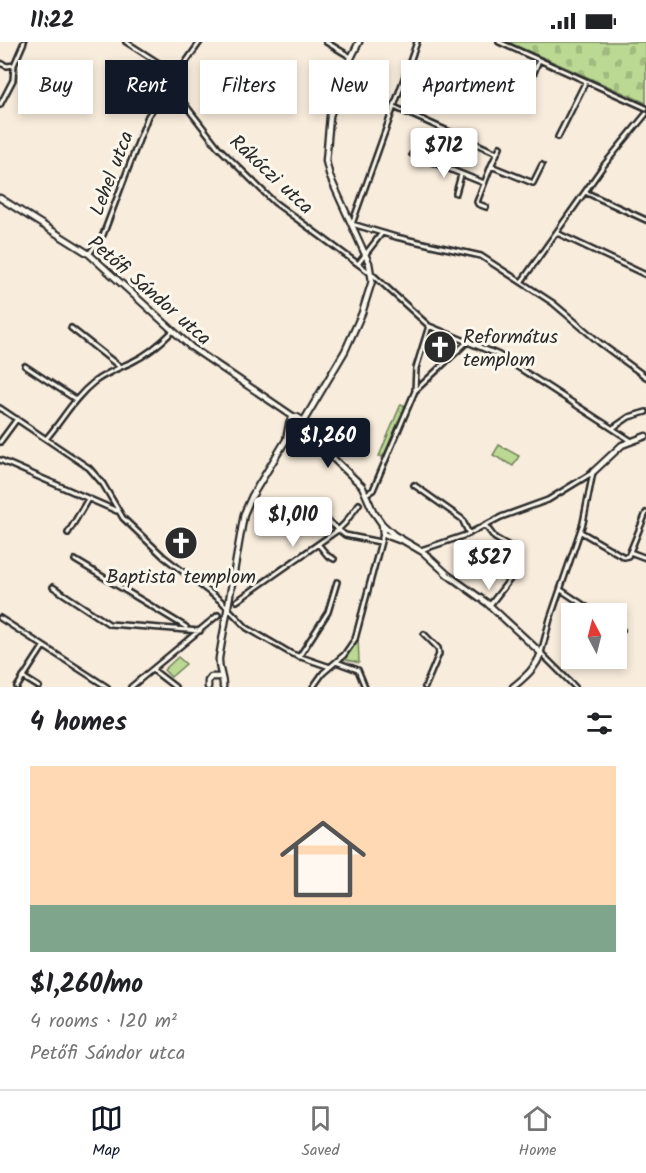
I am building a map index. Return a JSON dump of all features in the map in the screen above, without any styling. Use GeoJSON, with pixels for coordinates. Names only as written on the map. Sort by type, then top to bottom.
{"type":"FeatureCollection","features":[{"type":"Feature","properties":{"kind":"street"},"geometry":{"type":"LineString","coordinates":[[0,105],[13,80],[14,65],[24,42]]}},
{"type":"Feature","properties":{"kind":"street"},"geometry":{"type":"LineString","coordinates":[[126,42],[155,60]]}},
{"type":"Feature","properties":{"kind":"street","name":"Lehel utca"},"geometry":{"type":"LineString","coordinates":[[187,60],[200,42]]}},
{"type":"Feature","properties":{"kind":"street"},"geometry":{"type":"LineString","coordinates":[[326,42],[351,57]]}},
{"type":"Feature","properties":{"kind":"street"},"geometry":{"type":"LineString","coordinates":[[276,459],[288,437],[289,424],[315,398],[345,351],[370,291],[370,273],[366,255],[328,172],[326,161],[330,116],[351,57],[359,42]]}},
{"type":"Feature","properties":{"kind":"street"},"geometry":{"type":"LineString","coordinates":[[352,224],[417,42]]}},
{"type":"Feature","properties":{"kind":"street"},"geometry":{"type":"LineString","coordinates":[[499,42],[646,108]]}},
{"type":"Feature","properties":{"kind":"street"},"geometry":{"type":"LineString","coordinates":[[536,67],[539,60]]}},
{"type":"Feature","properties":{"kind":"street"},"geometry":{"type":"LineString","coordinates":[[0,63],[7,66],[14,65]]}},
{"type":"Feature","properties":{"kind":"street"},"geometry":{"type":"LineString","coordinates":[[558,137],[586,81]]}},
{"type":"Feature","properties":{"kind":"street"},"geometry":{"type":"LineString","coordinates":[[394,107],[497,153]]}},
{"type":"Feature","properties":{"kind":"street","name":"Rákóczi utca"},"geometry":{"type":"LineString","coordinates":[[188,108],[218,147],[274,202],[370,273],[429,326],[499,355],[630,440]]}},
{"type":"Feature","properties":{"kind":"street","name":"Lehel utca"},"geometry":{"type":"LineString","coordinates":[[89,254],[103,235],[149,114]]}},
{"type":"Feature","properties":{"kind":"street"},"geometry":{"type":"LineString","coordinates":[[522,282],[585,192],[646,114]]}},
{"type":"Feature","properties":{"kind":"street"},"geometry":{"type":"LineString","coordinates":[[486,207],[477,203],[500,147]]}},
{"type":"Feature","properties":{"kind":"street"},"geometry":{"type":"LineString","coordinates":[[412,154],[484,183]]}},
{"type":"Feature","properties":{"kind":"street"},"geometry":{"type":"LineString","coordinates":[[491,166],[533,183],[542,165]]}},
{"type":"Feature","properties":{"kind":"street"},"geometry":{"type":"LineString","coordinates":[[456,193],[461,175]]}},
{"type":"Feature","properties":{"kind":"street"},"geometry":{"type":"LineString","coordinates":[[585,192],[646,220]]}},
{"type":"Feature","properties":{"kind":"street","name":"Petőfi Sándor utca"},"geometry":{"type":"LineString","coordinates":[[0,198],[89,254],[173,331],[205,357],[296,417],[301,427]]}},
{"type":"Feature","properties":{"kind":"street"},"geometry":{"type":"LineString","coordinates":[[352,224],[481,256],[553,303],[600,343],[646,377]]}},
{"type":"Feature","properties":{"kind":"street"},"geometry":{"type":"LineString","coordinates":[[358,264],[382,233]]}},
{"type":"Feature","properties":{"kind":"street"},"geometry":{"type":"LineString","coordinates":[[557,233],[646,275]]}},
{"type":"Feature","properties":{"kind":"street"},"geometry":{"type":"LineString","coordinates":[[366,494],[373,490],[415,391],[416,368],[429,326]]}},
{"type":"Feature","properties":{"kind":"street"},"geometry":{"type":"LineString","coordinates":[[71,328],[120,367]]}},
{"type":"Feature","properties":{"kind":"street"},"geometry":{"type":"LineString","coordinates":[[46,439],[75,399],[100,377],[134,362],[159,345],[173,331]]}},
{"type":"Feature","properties":{"kind":"street"},"geometry":{"type":"LineString","coordinates":[[415,391],[466,343]]}},
{"type":"Feature","properties":{"kind":"street"},"geometry":{"type":"LineString","coordinates":[[25,366],[75,399]]}},
{"type":"Feature","properties":{"kind":"street"},"geometry":{"type":"LineString","coordinates":[[214,676],[244,514],[252,496],[276,459],[293,434],[301,427],[315,398]]}},
{"type":"Feature","properties":{"kind":"street"},"geometry":{"type":"LineString","coordinates":[[0,408],[89,468],[114,502],[117,512]]}},
{"type":"Feature","properties":{"kind":"street","name":"Petőfi Sándor utca"},"geometry":{"type":"LineString","coordinates":[[280,408],[289,424]]}},
{"type":"Feature","properties":{"kind":"street"},"geometry":{"type":"LineString","coordinates":[[612,428],[629,417],[646,412]]}},
{"type":"Feature","properties":{"kind":"street"},"geometry":{"type":"LineString","coordinates":[[0,442],[17,419]]}},
{"type":"Feature","properties":{"kind":"street"},"geometry":{"type":"LineString","coordinates":[[289,424],[291,429],[301,427]]}},
{"type":"Feature","properties":{"kind":"street"},"geometry":{"type":"LineString","coordinates":[[301,427],[359,483],[382,524],[404,542]]}},
{"type":"Feature","properties":{"kind":"street"},"geometry":{"type":"LineString","coordinates":[[420,551],[469,534],[501,517],[548,500],[593,472],[630,440],[645,439]]}},
{"type":"Feature","properties":{"kind":"street"},"geometry":{"type":"LineString","coordinates":[[0,460],[117,512],[164,557],[227,608],[247,628],[299,657],[330,667]]}},
{"type":"Feature","properties":{"kind":"street"},"geometry":{"type":"LineString","coordinates":[[513,687],[527,676],[541,653],[581,531],[593,472]]}},
{"type":"Feature","properties":{"kind":"street"},"geometry":{"type":"LineString","coordinates":[[583,479],[591,483]]}},
{"type":"Feature","properties":{"kind":"street"},"geometry":{"type":"LineString","coordinates":[[414,485],[462,519],[469,534]]}},
{"type":"Feature","properties":{"kind":"street"},"geometry":{"type":"LineString","coordinates":[[68,533],[88,499]]}},
{"type":"Feature","properties":{"kind":"street"},"geometry":{"type":"LineString","coordinates":[[237,601],[338,530],[359,504]]}},
{"type":"Feature","properties":{"kind":"street"},"geometry":{"type":"LineString","coordinates":[[289,507],[318,513],[345,535],[381,542]]}},
{"type":"Feature","properties":{"kind":"street"},"geometry":{"type":"LineString","coordinates":[[581,531],[624,557],[628,556],[646,513]]}},
{"type":"Feature","properties":{"kind":"street"},"geometry":{"type":"LineString","coordinates":[[313,687],[355,639],[383,534],[382,524]]}},
{"type":"Feature","properties":{"kind":"street"},"geometry":{"type":"LineString","coordinates":[[485,525],[495,538],[516,550]]}},
{"type":"Feature","properties":{"kind":"street"},"geometry":{"type":"LineString","coordinates":[[383,534],[420,551],[448,575],[490,605],[575,687]]}},
{"type":"Feature","properties":{"kind":"street"},"geometry":{"type":"LineString","coordinates":[[318,544],[328,556],[334,559]]}},
{"type":"Feature","properties":{"kind":"street"},"geometry":{"type":"LineString","coordinates":[[630,552],[646,558]]}},
{"type":"Feature","properties":{"kind":"street"},"geometry":{"type":"LineString","coordinates":[[75,560],[189,629]]}},
{"type":"Feature","properties":{"kind":"street"},"geometry":{"type":"LineString","coordinates":[[490,605],[514,574]]}},
{"type":"Feature","properties":{"kind":"street"},"geometry":{"type":"LineString","coordinates":[[299,657],[328,612],[337,582]]}},
{"type":"Feature","properties":{"kind":"street"},"geometry":{"type":"LineString","coordinates":[[53,587],[109,624],[200,631]]}},
{"type":"Feature","properties":{"kind":"street"},"geometry":{"type":"LineString","coordinates":[[561,590],[580,603]]}},
{"type":"Feature","properties":{"kind":"street"},"geometry":{"type":"LineString","coordinates":[[131,687],[218,615]]}},
{"type":"Feature","properties":{"kind":"street"},"geometry":{"type":"LineString","coordinates":[[0,618],[107,687]]}},
{"type":"Feature","properties":{"kind":"street"},"geometry":{"type":"LineString","coordinates":[[424,634],[438,648],[440,654],[425,687]]}},
{"type":"Feature","properties":{"kind":"street"},"geometry":{"type":"LineString","coordinates":[[17,687],[43,646]]}},
{"type":"Feature","properties":{"kind":"street"},"geometry":{"type":"LineString","coordinates":[[219,658],[223,687]]}},
{"type":"Feature","properties":{"kind":"street"},"geometry":{"type":"LineString","coordinates":[[336,662],[358,670],[365,687]]}},
{"type":"Feature","properties":{"kind":"street"},"geometry":{"type":"LineString","coordinates":[[153,669],[175,687]]}},
{"type":"Feature","properties":{"kind":"street"},"geometry":{"type":"LineString","coordinates":[[208,687],[209,679],[214,676],[220,677]]}},
{"type":"Feature","properties":{"kind":"street"},"geometry":{"type":"LineString","coordinates":[[22,677],[39,687]]}},
{"type":"Feature","properties":{"kind":"green space"},"geometry":{"type":"Polygon","coordinates":[[[508,42],[646,42],[646,103],[508,42]]]}},
{"type":"Feature","properties":{"kind":"green space"},"geometry":{"type":"Polygon","coordinates":[[[401,404],[406,406],[383,457],[379,456],[401,404]]]}},
{"type":"Feature","properties":{"kind":"green space"},"geometry":{"type":"Polygon","coordinates":[[[499,445],[519,456],[513,466],[493,455],[499,445]]]}},
{"type":"Feature","properties":{"kind":"green space"},"geometry":{"type":"Polygon","coordinates":[[[358,635],[359,663],[343,659],[355,643],[358,635]]]}},
{"type":"Feature","properties":{"kind":"green space"},"geometry":{"type":"Polygon","coordinates":[[[178,657],[186,664],[171,677],[164,670],[178,657]]]}},
{"type":"Feature","properties":{"kind":"place","name":"Református templom"},"geometry":{"type":"Point","coordinates":[440,347]}},
{"type":"Feature","properties":{"kind":"place","name":"Baptista templom"},"geometry":{"type":"Point","coordinates":[181,543]}}]}
